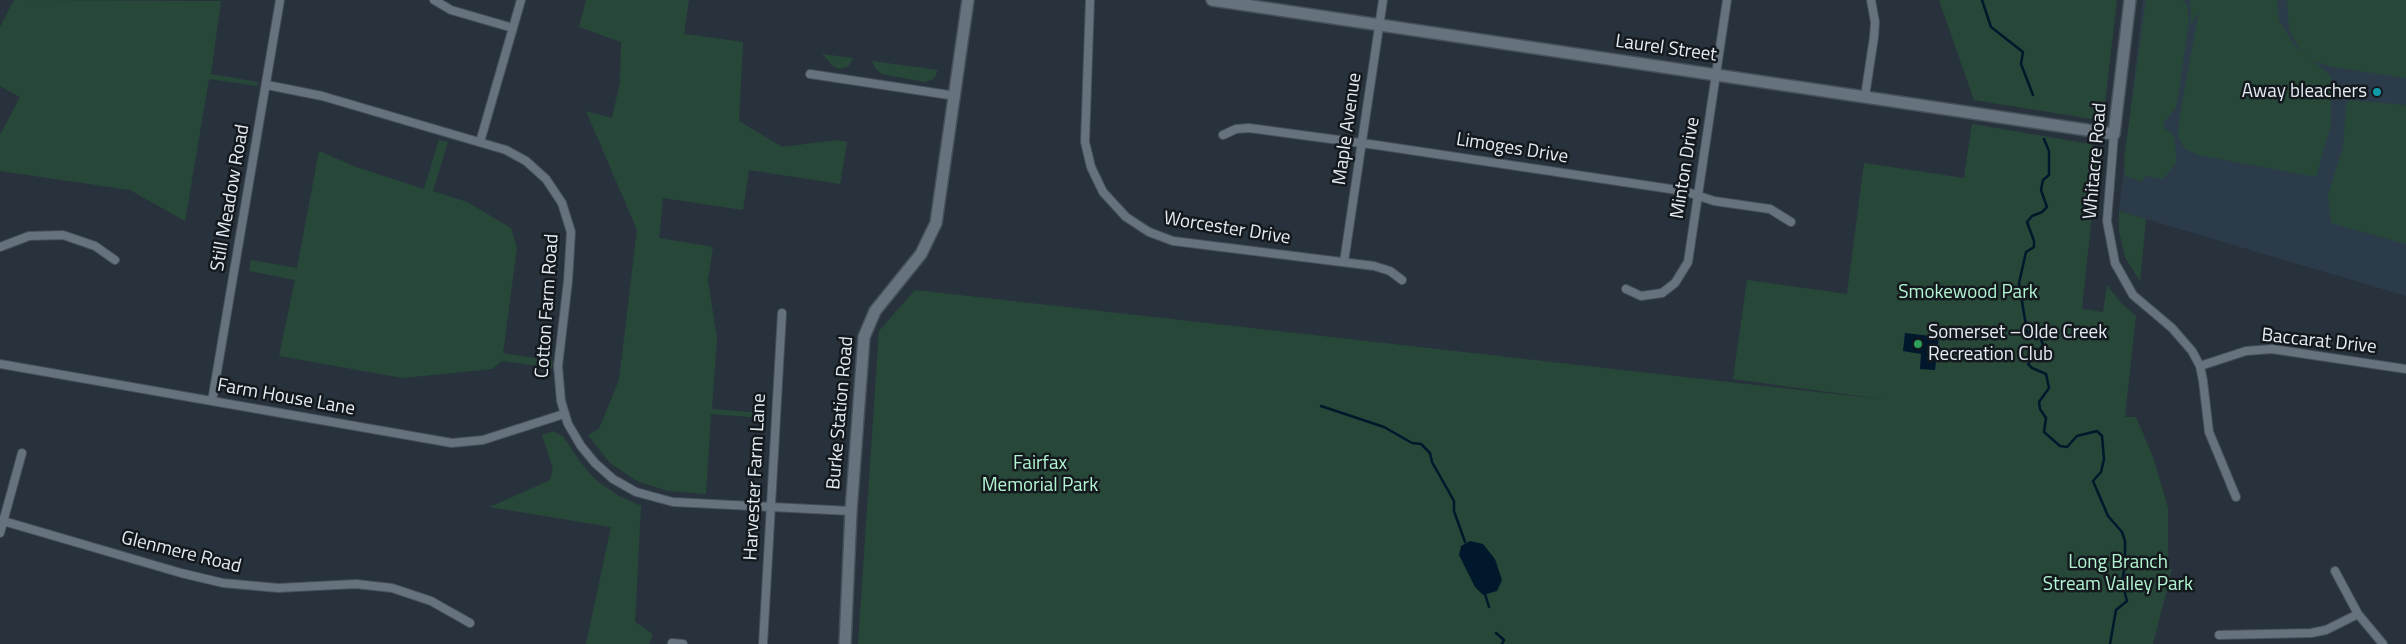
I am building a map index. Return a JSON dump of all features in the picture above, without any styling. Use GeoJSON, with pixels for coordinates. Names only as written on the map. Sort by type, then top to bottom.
{"type":"FeatureCollection","features":[{"type":"Feature","properties":{"kind":"street","name":"Still Meadow Road"},"geometry":{"type":"LineString","coordinates":[[212,401],[280,0]]}},
{"type":"Feature","properties":{"kind":"street"},"geometry":{"type":"LineString","coordinates":[[434,0],[451,10],[513,28]]}},
{"type":"Feature","properties":{"kind":"street"},"geometry":{"type":"LineString","coordinates":[[480,142],[521,0]]}},
{"type":"Feature","properties":{"kind":"street","name":"Burke Station Road"},"geometry":{"type":"LineString","coordinates":[[845,644],[851,511],[864,336],[875,311],[920,254],[936,224],[956,96],[968,0]]}},
{"type":"Feature","properties":{"kind":"street","name":"Worcester Drive"},"geometry":{"type":"LineString","coordinates":[[1090,0],[1085,142],[1095,176],[1114,206],[1141,228],[1174,241],[1374,266],[1390,271],[1402,280]]}},
{"type":"Feature","properties":{"kind":"street","name":"Laurel Street"},"geometry":{"type":"LineString","coordinates":[[1212,0],[2114,134]]}},
{"type":"Feature","properties":{"kind":"street","name":"Maple Avenue"},"geometry":{"type":"LineString","coordinates":[[1344,262],[1383,0]]}},
{"type":"Feature","properties":{"kind":"street","name":"Minton Drive"},"geometry":{"type":"LineString","coordinates":[[1626,289],[1642,296],[1656,295],[1669,288],[1682,274],[1691,249],[1728,0]]}},
{"type":"Feature","properties":{"kind":"street"},"geometry":{"type":"LineString","coordinates":[[1865,96],[1875,22],[1871,0]]}},
{"type":"Feature","properties":{"kind":"street","name":"Whitacre Road"},"geometry":{"type":"LineString","coordinates":[[2130,0],[2114,134],[2107,221],[2115,263],[2133,295],[2182,337],[2200,366],[2209,432],[2236,497]]}},
{"type":"Feature","properties":{"kind":"street"},"geometry":{"type":"LineString","coordinates":[[810,74],[956,96]]}},
{"type":"Feature","properties":{"kind":"street","name":"Cotton Farm Road"},"geometry":{"type":"LineString","coordinates":[[267,85],[322,96],[480,142],[515,154],[536,168],[555,190],[567,216],[572,247],[558,366],[564,414],[580,446],[594,463],[613,479],[636,492],[673,502],[851,511]]}},
{"type":"Feature","properties":{"kind":"street","name":"Limoges Drive"},"geometry":{"type":"LineString","coordinates":[[1223,135],[1236,129],[1248,128],[1698,195],[1714,201],[1770,209],[1792,222]]}},
{"type":"Feature","properties":{"kind":"street"},"geometry":{"type":"LineString","coordinates":[[0,247],[29,236],[63,235],[95,246],[114,260]]}},
{"type":"Feature","properties":{"kind":"street","name":"Harvester Farm Lane"},"geometry":{"type":"LineString","coordinates":[[762,644],[782,313]]}},
{"type":"Feature","properties":{"kind":"street","name":"Baccarat Drive"},"geometry":{"type":"LineString","coordinates":[[2200,366],[2246,352],[2272,349],[2406,369]]}},
{"type":"Feature","properties":{"kind":"street","name":"Farm House Lane"},"geometry":{"type":"LineString","coordinates":[[0,364],[452,442],[483,440],[564,414]]}},
{"type":"Feature","properties":{"kind":"street"},"geometry":{"type":"LineString","coordinates":[[0,533],[2,520],[22,453]]}},
{"type":"Feature","properties":{"kind":"street","name":"Glenmere Road"},"geometry":{"type":"LineString","coordinates":[[2,520],[181,574],[223,582],[278,588],[356,584],[392,588],[431,602],[470,623]]}},
{"type":"Feature","properties":{"kind":"street"},"geometry":{"type":"LineString","coordinates":[[2335,571],[2358,614],[2383,644]]}},
{"type":"Feature","properties":{"kind":"street"},"geometry":{"type":"LineString","coordinates":[[2219,635],[2311,633],[2326,630],[2358,614]]}},
{"type":"Feature","properties":{"kind":"street"},"geometry":{"type":"LineString","coordinates":[[672,643],[683,644]]}},
{"type":"Feature","properties":{"kind":"shaded area"},"geometry":{"type":"Polygon","coordinates":[[[2143,0],[2406,0],[2406,296],[2119,211],[2143,0]]]}},
{"type":"Feature","properties":{"kind":"shaded area"},"geometry":{"type":"Polygon","coordinates":[[[1905,333],[1939,337],[1935,370],[1920,369],[1921,354],[1903,351],[1905,333]]]}},
{"type":"Feature","properties":{"kind":"shaded area"},"geometry":{"type":"Polygon","coordinates":[[[1470,541],[1483,544],[1495,559],[1502,580],[1497,591],[1483,595],[1475,587],[1459,555],[1461,546],[1470,541]]]}},
{"type":"Feature","properties":{"kind":"green space"},"geometry":{"type":"Polygon","coordinates":[[[14,0],[221,1],[211,74],[258,82],[257,86],[209,79],[185,221],[130,190],[0,171],[0,135],[20,97],[0,86],[0,27],[14,0]]]}},
{"type":"Feature","properties":{"kind":"green space"},"geometry":{"type":"Polygon","coordinates":[[[586,0],[689,0],[684,34],[743,42],[739,121],[782,147],[837,140],[847,142],[840,184],[749,170],[743,210],[663,198],[659,238],[713,247],[708,280],[717,339],[712,409],[763,413],[763,418],[711,414],[706,494],[668,491],[637,481],[610,463],[588,435],[599,429],[619,380],[637,230],[586,111],[612,118],[620,82],[621,42],[579,27],[586,0]]]}},
{"type":"Feature","properties":{"kind":"green space"},"geometry":{"type":"Polygon","coordinates":[[[1939,0],[2117,0],[2104,110],[2100,117],[2092,119],[1974,100],[1939,0]]]}},
{"type":"Feature","properties":{"kind":"green space"},"geometry":{"type":"Polygon","coordinates":[[[2146,0],[2182,0],[2187,5],[2189,22],[2176,108],[2164,122],[2164,128],[2174,135],[2177,162],[2163,179],[2145,176],[2142,182],[2125,176],[2124,158],[2146,0]]]}},
{"type":"Feature","properties":{"kind":"green space"},"geometry":{"type":"Polygon","coordinates":[[[2190,0],[2277,0],[2279,21],[2295,46],[2331,76],[2331,124],[2316,177],[2198,155],[2184,148],[2178,135],[2179,120],[2199,11],[2191,25],[2190,0]]]}},
{"type":"Feature","properties":{"kind":"green space"},"geometry":{"type":"Polygon","coordinates":[[[2287,0],[2406,0],[2406,78],[2332,67],[2313,61],[2299,48],[2289,29],[2287,0]]]}},
{"type":"Feature","properties":{"kind":"green space"},"geometry":{"type":"Polygon","coordinates":[[[822,54],[853,58],[849,66],[840,69],[834,67],[822,54]]]}},
{"type":"Feature","properties":{"kind":"green space"},"geometry":{"type":"Polygon","coordinates":[[[872,61],[938,70],[934,79],[925,82],[882,74],[875,68],[872,61]]]}},
{"type":"Feature","properties":{"kind":"green space"},"geometry":{"type":"Polygon","coordinates":[[[2348,100],[2406,105],[2406,244],[2331,223],[2328,195],[2343,148],[2348,100]]]}},
{"type":"Feature","properties":{"kind":"green space","name":"Fairfax Memorial Park"},"geometry":{"type":"Polygon","coordinates":[[[1972,124],[2090,144],[2097,149],[2098,156],[2082,309],[2103,312],[2107,285],[2122,304],[2136,316],[2125,417],[2136,417],[2153,457],[2168,508],[2168,569],[2172,569],[2153,644],[858,644],[879,331],[915,290],[1888,400],[1733,379],[1747,280],[1847,294],[1864,163],[1964,178],[1972,124]]]}},
{"type":"Feature","properties":{"kind":"green space"},"geometry":{"type":"Polygon","coordinates":[[[439,140],[448,142],[433,191],[467,202],[511,228],[517,248],[503,353],[553,361],[552,368],[502,361],[492,369],[403,378],[279,356],[295,280],[249,271],[251,260],[297,268],[319,151],[356,167],[424,189],[439,140]]]}},
{"type":"Feature","properties":{"kind":"green space"},"geometry":{"type":"Polygon","coordinates":[[[2119,211],[2146,219],[2140,282],[2125,257],[2119,231],[2119,211]]]}},
{"type":"Feature","properties":{"kind":"green space"},"geometry":{"type":"Polygon","coordinates":[[[553,431],[563,436],[580,462],[596,480],[619,496],[641,506],[635,622],[653,634],[649,644],[586,644],[611,527],[490,507],[550,480],[553,469],[542,435],[553,431]]]}},
{"type":"Feature","properties":{"kind":"waterway"},"geometry":{"type":"LineString","coordinates":[[1982,0],[1991,27],[2023,52],[2021,64],[2033,95]]}},
{"type":"Feature","properties":{"kind":"waterway"},"geometry":{"type":"LineString","coordinates":[[2044,139],[2049,151],[2049,175],[2043,180],[2041,190],[2047,207],[2042,212],[2032,216],[2027,222],[2034,241],[2034,247],[2026,252],[2019,283],[2027,332],[2040,336],[2043,345],[2028,364],[2032,368],[2046,374],[2049,388],[2039,402],[2040,409],[2046,418],[2044,432],[2060,446],[2067,447],[2077,436],[2097,431],[2102,436],[2104,459],[2101,472],[2093,481],[2108,516],[2122,532],[2125,541],[2125,564],[2122,582],[2127,601],[2116,610],[2110,644]]}},
{"type":"Feature","properties":{"kind":"waterway"},"geometry":{"type":"LineString","coordinates":[[1321,406],[1384,427],[1412,443],[1421,444],[1430,453],[1432,462],[1454,501],[1454,511],[1465,542]]}},
{"type":"Feature","properties":{"kind":"waterway"},"geometry":{"type":"LineString","coordinates":[[1485,594],[1489,607]]}},
{"type":"Feature","properties":{"kind":"waterway"},"geometry":{"type":"LineString","coordinates":[[1496,633],[1504,640],[1502,644]]}},
{"type":"Feature","properties":{"kind":"place","name":"Away bleachers"},"geometry":{"type":"Point","coordinates":[2377,92]}},
{"type":"Feature","properties":{"kind":"place","name":"Somerset –Olde Creek Recreation Club"},"geometry":{"type":"Point","coordinates":[1918,344]}},
{"type":"Feature","properties":{"kind":"park label","name":"Smokewood Park"},"geometry":{"type":"Point","coordinates":[1968,293]}},
{"type":"Feature","properties":{"kind":"park label","name":"Long Branch Stream Valley Park"},"geometry":{"type":"Point","coordinates":[2118,574]}}]}
